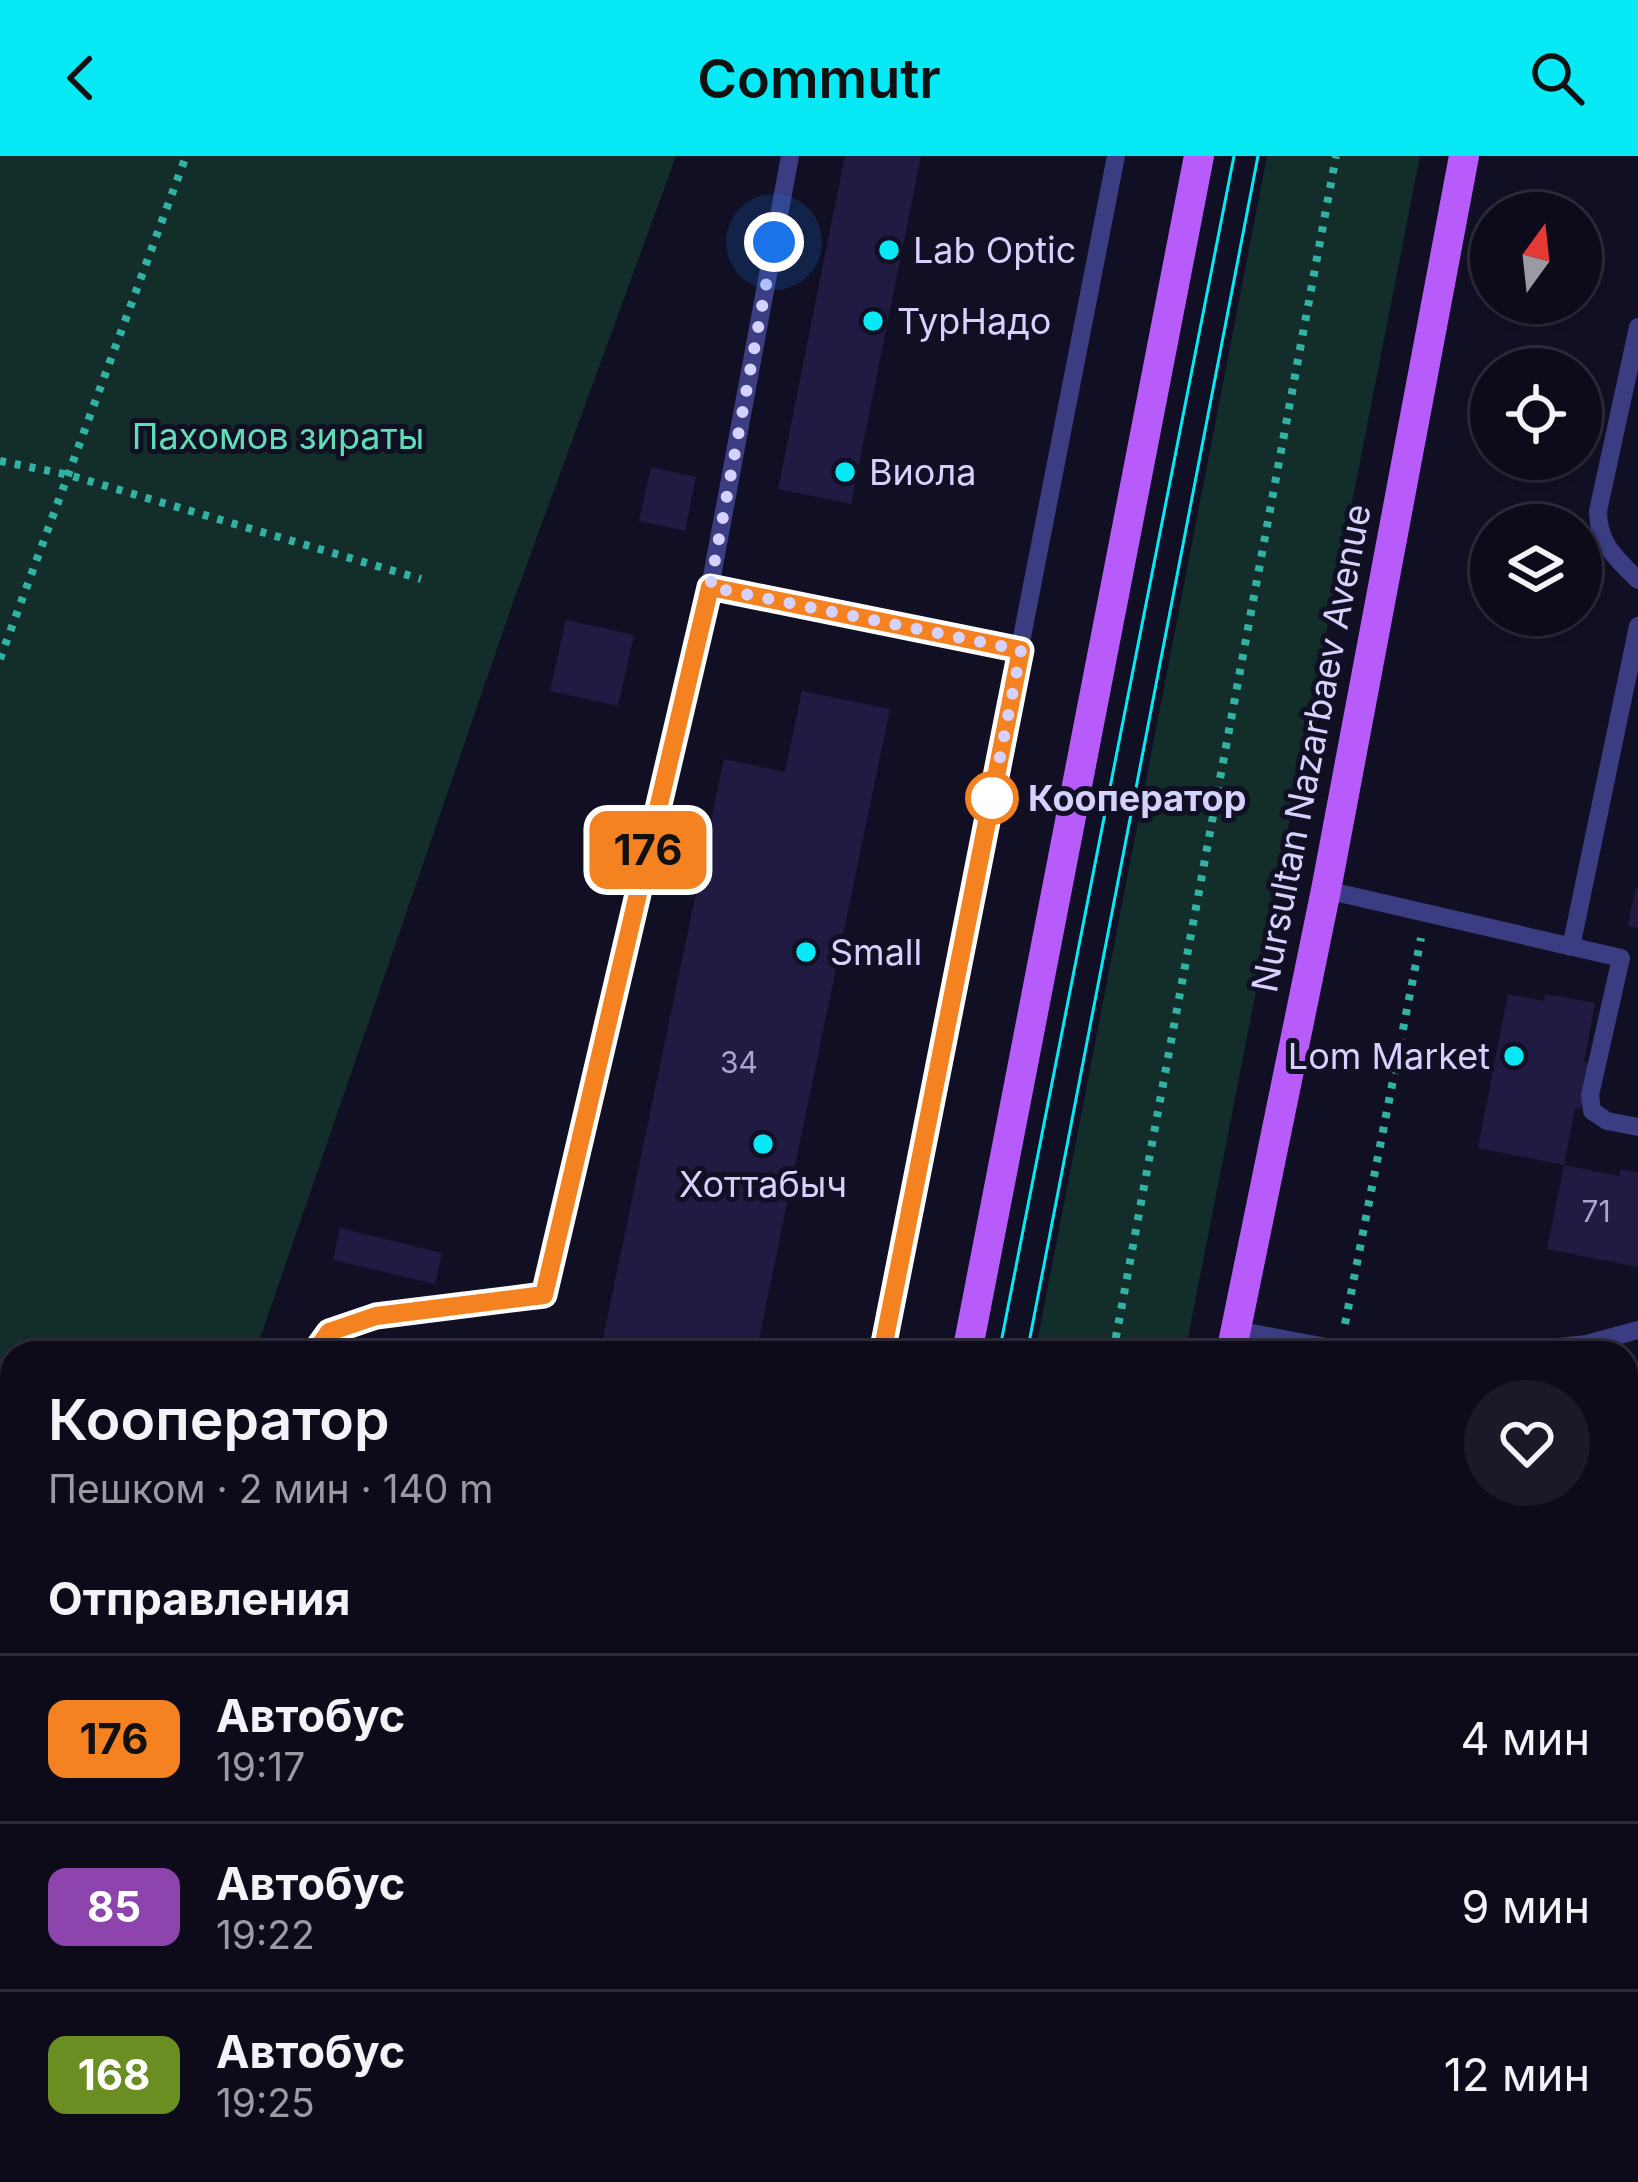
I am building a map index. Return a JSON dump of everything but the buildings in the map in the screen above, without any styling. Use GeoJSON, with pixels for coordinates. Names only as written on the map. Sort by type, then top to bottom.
{"type":"FeatureCollection","features":[{"type":"Feature","properties":{"kind":"main road"},"geometry":{"type":"LineString","coordinates":[[970,1341],[1198,156]]}},
{"type":"Feature","properties":{"kind":"main road","name":"Nursultan Nazarbaev Avenue"},"geometry":{"type":"LineString","coordinates":[[1233,1341],[1326,890],[1464,156]]}},
{"type":"Feature","properties":{"kind":"lane"},"geometry":{"type":"LineString","coordinates":[[323,1341],[329,1332],[376,1316],[544,1295],[710,587],[790,156]]}},
{"type":"Feature","properties":{"kind":"lane"},"geometry":{"type":"LineString","coordinates":[[884,1341],[1116,156]]}},
{"type":"Feature","properties":{"kind":"lane"},"geometry":{"type":"LineString","coordinates":[[1638,327],[1598,512],[1598,530],[1606,548],[1638,580]]}},
{"type":"Feature","properties":{"kind":"lane"},"geometry":{"type":"LineString","coordinates":[[710,587],[1021,650]]}},
{"type":"Feature","properties":{"kind":"lane"},"geometry":{"type":"LineString","coordinates":[[1571,947],[1638,626]]}},
{"type":"Feature","properties":{"kind":"lane"},"geometry":{"type":"LineString","coordinates":[[1326,890],[1629,961],[1590,1095],[1592,1111],[1607,1121],[1638,1126]]}},
{"type":"Feature","properties":{"kind":"lane"},"geometry":{"type":"LineString","coordinates":[[1598,1341],[1638,1330]]}},
{"type":"Feature","properties":{"kind":"path"},"geometry":{"type":"LineString","coordinates":[[0,659],[186,156]]}},
{"type":"Feature","properties":{"kind":"path"},"geometry":{"type":"LineString","coordinates":[[1116,1341],[1336,156]]}},
{"type":"Feature","properties":{"kind":"path"},"geometry":{"type":"LineString","coordinates":[[0,461],[69,475],[421,579]]}},
{"type":"Feature","properties":{"kind":"path"},"geometry":{"type":"LineString","coordinates":[[1351,1341],[1426,913]]}},
{"type":"Feature","properties":{"kind":"green space","name":"Пахомов зираты"},"geometry":{"type":"Polygon","coordinates":[[[0,156],[676,156],[511,608],[259,1341],[0,1341],[0,156]]]}},
{"type":"Feature","properties":{"kind":"green space"},"geometry":{"type":"Polygon","coordinates":[[[1267,156],[1420,156],[1187,1341],[1037,1341],[1267,156]]]}},
{"type":"Feature","properties":{"kind":"tram line"},"geometry":{"type":"LineString","coordinates":[[1001,1341],[1234,156]]}},
{"type":"Feature","properties":{"kind":"tram line"},"geometry":{"type":"LineString","coordinates":[[1029,1341],[1258,156]]}},
{"type":"Feature","properties":{"kind":"bus line","name":"176"},"geometry":{"type":"LineString","coordinates":[[323,1341],[329,1332],[376,1316],[544,1295],[710,587],[1021,650],[884,1341]]}},
{"type":"Feature","properties":{"kind":"place","name":"Lab Optic"},"geometry":{"type":"Point","coordinates":[889,250]}},
{"type":"Feature","properties":{"kind":"place","name":"ТурНадо"},"geometry":{"type":"Point","coordinates":[873,321]}},
{"type":"Feature","properties":{"kind":"place","name":"Виола"},"geometry":{"type":"Point","coordinates":[845,472]}},
{"type":"Feature","properties":{"kind":"place","name":"Кооператор"},"geometry":{"type":"Point","coordinates":[992,798]}},
{"type":"Feature","properties":{"kind":"place","name":"Small"},"geometry":{"type":"Point","coordinates":[806,952]}},
{"type":"Feature","properties":{"kind":"place","name":"Lom Market"},"geometry":{"type":"Point","coordinates":[1514,1056]}},
{"type":"Feature","properties":{"kind":"place","name":"Хоттабыч"},"geometry":{"type":"Point","coordinates":[763,1144]}},
{"type":"Feature","properties":{"kind":"route"},"geometry":{"type":"LineString","coordinates":[[774,242],[710,587],[1021,650],[992,798]]}}]}
